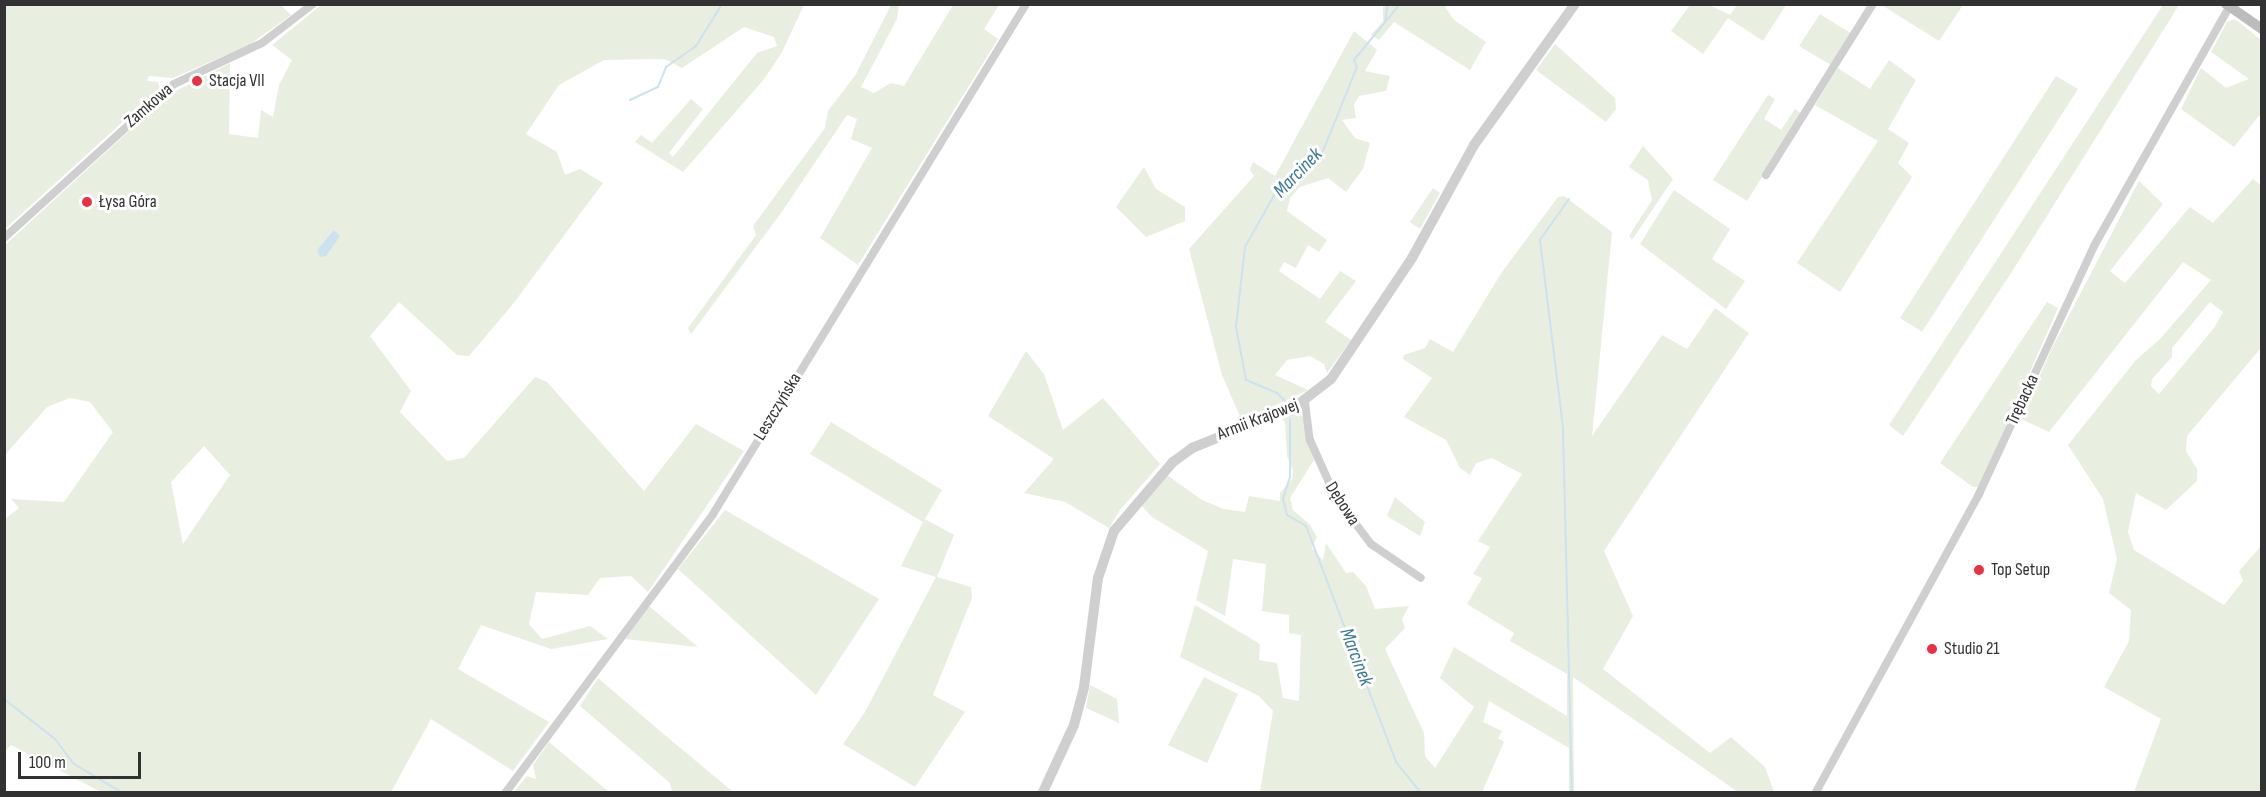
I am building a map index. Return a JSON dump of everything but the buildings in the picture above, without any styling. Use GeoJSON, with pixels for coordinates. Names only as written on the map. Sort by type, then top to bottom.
{"type":"FeatureCollection","features":[{"type":"Feature","properties":{"kind":"main road"},"geometry":{"type":"LineString","coordinates":[[2227,6],[2262,29]]}},
{"type":"Feature","properties":{"kind":"street","name":"Zamkowa"},"geometry":{"type":"LineString","coordinates":[[4,238],[174,84],[262,43],[314,4]]}},
{"type":"Feature","properties":{"kind":"street","name":"Leszczyńska"},"geometry":{"type":"LineString","coordinates":[[506,792],[713,514],[1026,4]]}},
{"type":"Feature","properties":{"kind":"street","name":"Armii Krajowej"},"geometry":{"type":"LineString","coordinates":[[1042,792],[1074,725],[1084,687],[1098,578],[1114,531],[1173,462],[1192,448],[1305,402],[1344,363],[1412,258],[1474,146],[1575,4]]}},
{"type":"Feature","properties":{"kind":"street"},"geometry":{"type":"LineString","coordinates":[[1766,175],[1873,4]]}},
{"type":"Feature","properties":{"kind":"street","name":"Trębacka"},"geometry":{"type":"LineString","coordinates":[[1816,792],[1979,494],[2094,246],[2227,6]]}},
{"type":"Feature","properties":{"kind":"street","name":"Dębowa"},"geometry":{"type":"LineString","coordinates":[[1305,402],[1310,440],[1336,498],[1371,543],[1421,578]]}},
{"type":"Feature","properties":{"kind":"green space"},"geometry":{"type":"Polygon","coordinates":[[[280,4],[291,15],[249,45],[173,78],[149,76],[147,81],[158,82],[160,88],[5,229],[5,5],[280,4]]]}},
{"type":"Feature","properties":{"kind":"green space"},"geometry":{"type":"Polygon","coordinates":[[[1880,4],[1963,4],[1963,5],[1939,41],[1880,4]]]}},
{"type":"Feature","properties":{"kind":"green space"},"geometry":{"type":"Polygon","coordinates":[[[321,5],[804,5],[782,52],[765,78],[683,172],[635,142],[641,135],[652,143],[691,99],[703,109],[669,153],[673,157],[757,53],[777,46],[774,37],[744,27],[682,68],[665,59],[604,60],[559,85],[526,134],[557,152],[565,175],[580,169],[603,183],[513,304],[469,356],[457,355],[399,302],[370,336],[411,391],[400,412],[447,461],[464,458],[535,377],[547,382],[644,491],[696,424],[744,451],[648,592],[631,576],[600,578],[588,595],[536,592],[529,624],[542,639],[590,626],[608,639],[551,649],[481,625],[458,669],[549,722],[513,771],[431,719],[391,792],[101,792],[11,745],[5,751],[5,519],[19,508],[11,499],[64,502],[113,432],[90,402],[70,398],[47,407],[5,455],[5,245],[168,95],[230,63],[229,134],[258,138],[261,110],[273,117],[279,85],[292,60],[272,45],[321,5]],[[204,446],[171,482],[183,544],[230,475],[204,446]]]}},
{"type":"Feature","properties":{"kind":"green space"},"geometry":{"type":"Polygon","coordinates":[[[891,5],[899,5],[897,19],[861,87],[874,93],[891,83],[904,86],[953,5],[999,5],[984,29],[998,39],[858,265],[820,238],[872,148],[851,139],[857,119],[847,115],[781,213],[691,334],[688,328],[756,235],[753,226],[825,128],[828,111],[856,74],[891,5]]]}},
{"type":"Feature","properties":{"kind":"green space"},"geometry":{"type":"Polygon","coordinates":[[[1383,5],[1448,5],[1445,7],[1454,20],[1486,42],[1470,70],[1394,22],[1379,40],[1371,35],[1383,21],[1383,5]]]}},
{"type":"Feature","properties":{"kind":"green space"},"geometry":{"type":"Polygon","coordinates":[[[1690,5],[1709,5],[1730,15],[1737,5],[1786,5],[1763,41],[1728,18],[1703,54],[1671,31],[1690,5]]]}},
{"type":"Feature","properties":{"kind":"green space"},"geometry":{"type":"Polygon","coordinates":[[[2163,5],[2179,5],[2013,270],[1903,436],[1889,425],[2163,5]]]}},
{"type":"Feature","properties":{"kind":"green space"},"geometry":{"type":"Polygon","coordinates":[[[1820,14],[1852,34],[1831,65],[1799,46],[1820,14]]]}},
{"type":"Feature","properties":{"kind":"green space"},"geometry":{"type":"Polygon","coordinates":[[[2235,19],[2261,40],[2262,112],[2234,147],[2181,109],[2201,68],[2226,88],[2249,79],[2211,52],[2227,22],[2235,19]]]}},
{"type":"Feature","properties":{"kind":"green space"},"geometry":{"type":"Polygon","coordinates":[[[1354,31],[1377,50],[1365,71],[1390,76],[1386,91],[1359,96],[1354,105],[1356,118],[1342,120],[1355,138],[1370,143],[1363,169],[1346,192],[1328,178],[1300,187],[1290,198],[1287,211],[1327,240],[1319,252],[1308,245],[1296,268],[1284,262],[1279,271],[1320,299],[1340,271],[1356,281],[1325,322],[1351,340],[1327,373],[1324,364],[1310,356],[1287,360],[1275,375],[1308,390],[1242,421],[1222,375],[1189,249],[1254,176],[1250,170],[1253,162],[1275,176],[1354,31]]]}},
{"type":"Feature","properties":{"kind":"green space"},"geometry":{"type":"Polygon","coordinates":[[[1555,44],[1615,98],[1616,109],[1606,122],[1536,70],[1555,44]]]}},
{"type":"Feature","properties":{"kind":"green space"},"geometry":{"type":"Polygon","coordinates":[[[1889,60],[1916,80],[1888,129],[1909,143],[1898,163],[1912,177],[1840,292],[1797,263],[1878,141],[1815,105],[1838,68],[1870,89],[1889,60]]]}},
{"type":"Feature","properties":{"kind":"green space"},"geometry":{"type":"Polygon","coordinates":[[[2056,76],[2078,89],[1922,332],[1900,318],[2056,76]]]}},
{"type":"Feature","properties":{"kind":"green space"},"geometry":{"type":"Polygon","coordinates":[[[1768,95],[1775,99],[1764,119],[1781,130],[1795,109],[1802,114],[1747,201],[1713,180],[1768,95]]]}},
{"type":"Feature","properties":{"kind":"green space"},"geometry":{"type":"Polygon","coordinates":[[[1643,146],[1673,179],[1632,240],[1629,236],[1652,200],[1648,180],[1629,167],[1643,146]]]}},
{"type":"Feature","properties":{"kind":"green space"},"geometry":{"type":"Polygon","coordinates":[[[1144,167],[1156,189],[1185,207],[1185,221],[1146,237],[1116,207],[1144,167]]]}},
{"type":"Feature","properties":{"kind":"green space"},"geometry":{"type":"Polygon","coordinates":[[[2253,179],[2262,186],[2260,349],[2187,436],[2186,451],[2197,469],[2197,481],[2166,510],[2136,493],[2128,532],[2134,550],[2224,605],[2243,581],[2239,571],[2261,546],[2261,792],[2134,792],[2161,719],[2104,687],[2129,641],[2131,610],[2109,593],[2117,559],[2103,499],[2068,445],[2136,360],[2160,339],[2211,280],[2183,262],[2049,432],[2021,419],[2051,350],[2139,181],[2163,204],[2110,271],[2125,283],[2190,207],[2213,223],[2253,179]],[[2210,302],[2172,348],[2172,357],[2152,379],[2151,386],[2159,394],[2214,328],[2223,312],[2210,302]]]}},
{"type":"Feature","properties":{"kind":"green space"},"geometry":{"type":"Polygon","coordinates":[[[1433,188],[1440,193],[1420,229],[1410,222],[1433,188]]]}},
{"type":"Feature","properties":{"kind":"green space"},"geometry":{"type":"Polygon","coordinates":[[[1674,190],[1730,229],[1712,259],[1745,281],[1726,309],[1640,244],[1674,190]]]}},
{"type":"Feature","properties":{"kind":"green space"},"geometry":{"type":"Polygon","coordinates":[[[1564,196],[1612,232],[1592,436],[1662,335],[1687,349],[1715,308],[1749,333],[1604,551],[1633,616],[1603,669],[1710,753],[1731,737],[1765,767],[1774,792],[1738,792],[1573,677],[1574,792],[1569,792],[1569,748],[1489,701],[1483,722],[1502,731],[1498,738],[1504,742],[1482,792],[1260,792],[1273,711],[1259,696],[1180,657],[1195,605],[1260,644],[1259,660],[1277,663],[1283,698],[1299,701],[1301,635],[1289,633],[1289,615],[1262,611],[1266,564],[1233,559],[1225,616],[1196,600],[1208,551],[1152,517],[1140,504],[1167,475],[1202,500],[1224,509],[1245,512],[1249,496],[1280,501],[1280,493],[1292,479],[1293,470],[1287,456],[1285,422],[1282,419],[1297,412],[1303,417],[1314,460],[1290,498],[1293,510],[1310,525],[1317,537],[1312,548],[1323,560],[1326,543],[1346,573],[1353,572],[1366,586],[1375,609],[1409,606],[1402,619],[1405,628],[1385,649],[1424,733],[1425,756],[1435,768],[1474,707],[1440,678],[1454,647],[1567,716],[1567,674],[1510,641],[1514,633],[1467,604],[1482,578],[1473,574],[1490,547],[1478,541],[1522,474],[1492,458],[1476,463],[1470,475],[1460,468],[1446,440],[1404,417],[1432,378],[1403,359],[1404,355],[1425,348],[1430,339],[1453,352],[1502,272],[1558,197],[1564,196]]]}},
{"type":"Feature","properties":{"kind":"green space"},"geometry":{"type":"Polygon","coordinates":[[[2047,302],[2058,308],[1979,487],[1973,487],[1940,463],[2047,302]]]}},
{"type":"Feature","properties":{"kind":"green space"},"geometry":{"type":"Polygon","coordinates":[[[1026,351],[1044,374],[1063,430],[1103,398],[1160,464],[1120,510],[1109,528],[1065,502],[1024,493],[1054,459],[988,416],[1026,351]]]}},
{"type":"Feature","properties":{"kind":"green space"},"geometry":{"type":"Polygon","coordinates":[[[831,422],[942,490],[925,519],[954,535],[937,577],[971,587],[972,598],[933,695],[965,712],[915,787],[843,744],[865,712],[936,577],[901,566],[923,522],[810,454],[831,422]]]}},
{"type":"Feature","properties":{"kind":"green space"},"geometry":{"type":"Polygon","coordinates":[[[1395,497],[1425,522],[1420,536],[1387,516],[1395,497]]]}},
{"type":"Feature","properties":{"kind":"green space"},"geometry":{"type":"Polygon","coordinates":[[[725,510],[879,599],[816,695],[678,569],[725,510]]]}},
{"type":"Feature","properties":{"kind":"green space"},"geometry":{"type":"Polygon","coordinates":[[[649,606],[698,647],[625,639],[649,606]]]}},
{"type":"Feature","properties":{"kind":"green space"},"geometry":{"type":"Polygon","coordinates":[[[1204,677],[1238,694],[1207,763],[1168,745],[1204,677]]]}},
{"type":"Feature","properties":{"kind":"green space"},"geometry":{"type":"Polygon","coordinates":[[[598,678],[733,792],[672,792],[670,783],[580,706],[598,678]]]}},
{"type":"Feature","properties":{"kind":"green space"},"geometry":{"type":"Polygon","coordinates":[[[1090,685],[1117,699],[1119,723],[1086,708],[1090,685]]]}},
{"type":"Feature","properties":{"kind":"green space"},"geometry":{"type":"Polygon","coordinates":[[[549,742],[609,792],[514,792],[527,776],[536,779],[533,765],[549,742]]]}},
{"type":"Feature","properties":{"kind":"water"},"geometry":{"type":"Polygon","coordinates":[[[334,230],[340,236],[326,256],[320,257],[317,250],[334,230]]]}},
{"type":"Feature","properties":{"kind":"waterway"},"geometry":{"type":"LineString","coordinates":[[630,100],[658,87],[666,67],[696,46],[722,4]]}},
{"type":"Feature","properties":{"kind":"waterway"},"geometry":{"type":"LineString","coordinates":[[1385,22],[1388,4]]}},
{"type":"Feature","properties":{"kind":"waterway","name":"Marcinek"},"geometry":{"type":"LineString","coordinates":[[1288,404],[1277,393],[1246,380],[1236,327],[1245,247],[1276,192],[1321,156],[1357,67],[1354,60],[1400,4]]}},
{"type":"Feature","properties":{"kind":"waterway"},"geometry":{"type":"LineString","coordinates":[[1569,199],[1540,240],[1563,428],[1572,792]]}},
{"type":"Feature","properties":{"kind":"waterway","name":"Marcinek"},"geometry":{"type":"LineString","coordinates":[[1290,419],[1290,477],[1283,499],[1287,515],[1306,526],[1396,762],[1420,792]]}},
{"type":"Feature","properties":{"kind":"waterway"},"geometry":{"type":"LineString","coordinates":[[4,699],[55,739],[74,764],[121,792]]}},
{"type":"Feature","properties":{"kind":"place","name":"Stacja VII"},"geometry":{"type":"Point","coordinates":[197,81]}},
{"type":"Feature","properties":{"kind":"place","name":"Łysa Góra"},"geometry":{"type":"Point","coordinates":[87,202]}},
{"type":"Feature","properties":{"kind":"place","name":"Top Setup"},"geometry":{"type":"Point","coordinates":[1979,570]}},
{"type":"Feature","properties":{"kind":"place","name":"Studio 21"},"geometry":{"type":"Point","coordinates":[1932,649]}}]}
